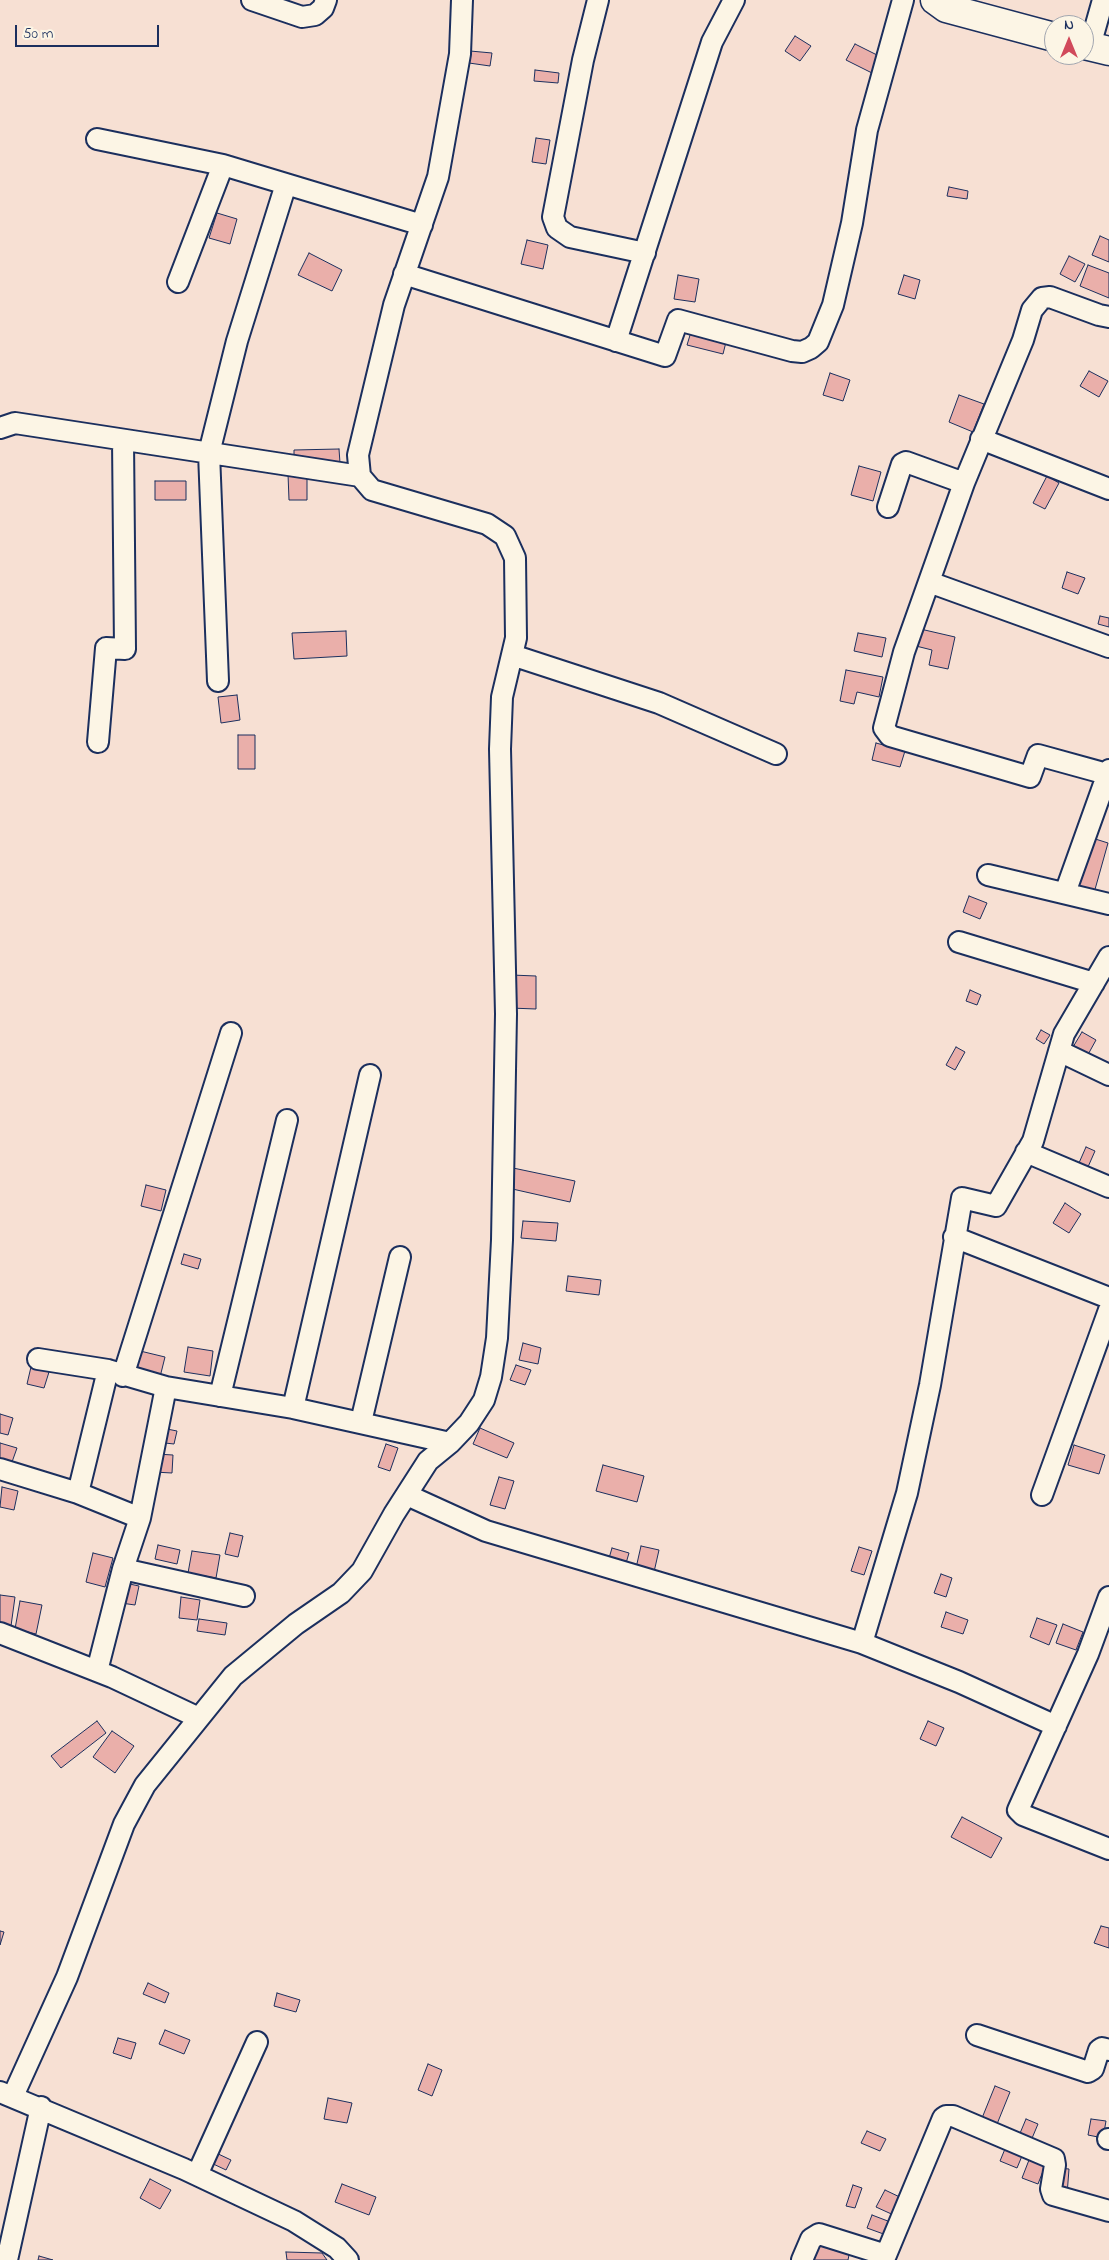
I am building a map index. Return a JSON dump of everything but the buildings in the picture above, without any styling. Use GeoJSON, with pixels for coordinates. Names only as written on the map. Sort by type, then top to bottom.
{"type":"FeatureCollection","features":[{"type":"Feature","properties":{"kind":"street"},"geometry":{"type":"LineString","coordinates":[[252,0],[302,17],[315,16],[323,8],[326,0]]}},
{"type":"Feature","properties":{"kind":"street"},"geometry":{"type":"LineString","coordinates":[[348,2260],[337,2248],[294,2221],[196,2175],[7,2094],[67,1977],[124,1824],[145,1785],[233,1676],[296,1624],[341,1593],[362,1571],[389,1522],[428,1461],[450,1443],[469,1423],[484,1400],[491,1377],[497,1338],[502,1240],[506,1014],[500,749],[502,697],[516,638],[515,558],[505,536],[487,524],[372,490],[360,476],[358,455],[394,305],[440,168],[460,54],[462,0]]}},
{"type":"Feature","properties":{"kind":"street"},"geometry":{"type":"LineString","coordinates":[[598,0],[584,60],[553,217],[557,228],[570,237],[645,253]]}},
{"type":"Feature","properties":{"kind":"street"},"geometry":{"type":"LineString","coordinates":[[616,341],[712,42],[734,0]]}},
{"type":"Feature","properties":{"kind":"street"},"geometry":{"type":"LineString","coordinates":[[404,274],[665,356],[678,320],[792,351],[802,352],[818,342],[834,305],[852,223],[867,130],[904,0]]}},
{"type":"Feature","properties":{"kind":"street"},"geometry":{"type":"LineString","coordinates":[[935,0],[946,8],[1044,34]]}},
{"type":"Feature","properties":{"kind":"street"},"geometry":{"type":"LineString","coordinates":[[1094,47],[1103,0]]}},
{"type":"Feature","properties":{"kind":"street"},"geometry":{"type":"LineString","coordinates":[[97,139],[222,165],[422,225]]}},
{"type":"Feature","properties":{"kind":"street"},"geometry":{"type":"LineString","coordinates":[[178,282],[222,165]]}},
{"type":"Feature","properties":{"kind":"street"},"geometry":{"type":"LineString","coordinates":[[218,680],[209,453],[237,341],[286,184]]}},
{"type":"Feature","properties":{"kind":"street"},"geometry":{"type":"LineString","coordinates":[[1065,893],[1108,772],[1038,754],[1030,777],[890,736],[884,728],[904,652],[964,483],[1023,340],[1032,310],[1042,298],[1050,297],[1109,317]]}},
{"type":"Feature","properties":{"kind":"street"},"geometry":{"type":"LineString","coordinates":[[0,428],[16,423],[360,476]]}},
{"type":"Feature","properties":{"kind":"street"},"geometry":{"type":"LineString","coordinates":[[981,438],[1109,489]]}},
{"type":"Feature","properties":{"kind":"street"},"geometry":{"type":"LineString","coordinates":[[98,742],[106,648],[125,649],[123,440]]}},
{"type":"Feature","properties":{"kind":"street"},"geometry":{"type":"LineString","coordinates":[[888,507],[902,464],[906,462],[964,483]]}},
{"type":"Feature","properties":{"kind":"street"},"geometry":{"type":"LineString","coordinates":[[929,582],[1109,647]]}},
{"type":"Feature","properties":{"kind":"street"},"geometry":{"type":"LineString","coordinates":[[512,655],[659,702],[776,754]]}},
{"type":"Feature","properties":{"kind":"street"},"geometry":{"type":"LineString","coordinates":[[988,875],[1109,904]]}},
{"type":"Feature","properties":{"kind":"street"},"geometry":{"type":"LineString","coordinates":[[959,942],[1094,983]]}},
{"type":"Feature","properties":{"kind":"street"},"geometry":{"type":"LineString","coordinates":[[862,1643],[907,1493],[930,1386],[962,1198],[996,1206],[1032,1141],[1064,1034],[1109,956]]}},
{"type":"Feature","properties":{"kind":"street"},"geometry":{"type":"LineString","coordinates":[[78,1493],[116,1373],[231,1033]]}},
{"type":"Feature","properties":{"kind":"street"},"geometry":{"type":"LineString","coordinates":[[1059,1051],[1109,1075]]}},
{"type":"Feature","properties":{"kind":"street"},"geometry":{"type":"LineString","coordinates":[[293,1408],[370,1075]]}},
{"type":"Feature","properties":{"kind":"street"},"geometry":{"type":"LineString","coordinates":[[220,1396],[287,1120]]}},
{"type":"Feature","properties":{"kind":"street"},"geometry":{"type":"LineString","coordinates":[[1026,1152],[1109,1187]]}},
{"type":"Feature","properties":{"kind":"street"},"geometry":{"type":"LineString","coordinates":[[954,1237],[1109,1298]]}},
{"type":"Feature","properties":{"kind":"street"},"geometry":{"type":"LineString","coordinates":[[361,1422],[400,1257]]}},
{"type":"Feature","properties":{"kind":"street"},"geometry":{"type":"LineString","coordinates":[[1042,1495],[1109,1310]]}},
{"type":"Feature","properties":{"kind":"street"},"geometry":{"type":"LineString","coordinates":[[38,1359],[116,1373],[166,1387],[293,1408],[450,1443]]}},
{"type":"Feature","properties":{"kind":"street"},"geometry":{"type":"LineString","coordinates":[[96,1671],[123,1569],[140,1518],[166,1387]]}},
{"type":"Feature","properties":{"kind":"street"},"geometry":{"type":"LineString","coordinates":[[0,1469],[78,1493],[140,1518]]}},
{"type":"Feature","properties":{"kind":"street"},"geometry":{"type":"LineString","coordinates":[[407,1495],[486,1532],[862,1643],[959,1682],[1056,1726]]}},
{"type":"Feature","properties":{"kind":"street"},"geometry":{"type":"LineString","coordinates":[[123,1569],[244,1596]]}},
{"type":"Feature","properties":{"kind":"street"},"geometry":{"type":"LineString","coordinates":[[1109,1597],[1088,1654],[1020,1807],[1020,1813],[1109,1849]]}},
{"type":"Feature","properties":{"kind":"street"},"geometry":{"type":"LineString","coordinates":[[0,1633],[96,1671],[200,1718]]}},
{"type":"Feature","properties":{"kind":"street"},"geometry":{"type":"LineString","coordinates":[[977,2035],[1088,2072],[1093,2069],[1099,2050],[1102,2048],[1109,2050]]}},
{"type":"Feature","properties":{"kind":"street"},"geometry":{"type":"LineString","coordinates":[[196,2175],[258,2042]]}},
{"type":"Feature","properties":{"kind":"street"},"geometry":{"type":"LineString","coordinates":[[7,2260],[41,2107]]}},
{"type":"Feature","properties":{"kind":"street"},"geometry":{"type":"LineString","coordinates":[[802,2260],[811,2239],[819,2234],[886,2255],[943,2118],[946,2116],[953,2116],[1054,2159],[1055,2165],[1051,2189],[1053,2195],[1109,2211]]}}]}
